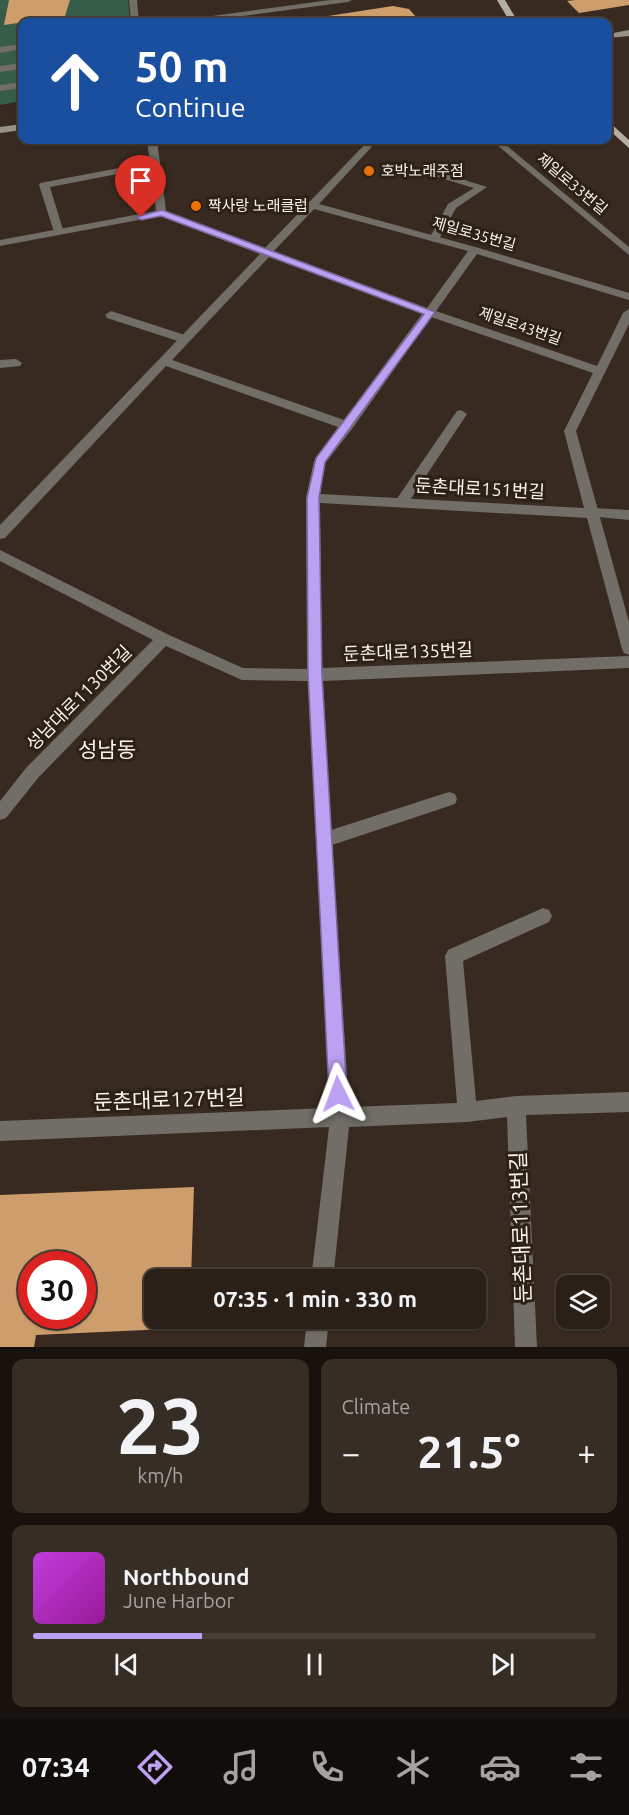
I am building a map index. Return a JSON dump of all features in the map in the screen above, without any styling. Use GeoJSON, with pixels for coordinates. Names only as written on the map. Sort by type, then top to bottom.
{"type":"FeatureCollection","features":[{"type":"Feature","properties":{"kind":"main road"},"geometry":{"type":"LineString","coordinates":[[501,0],[512,18]]}},
{"type":"Feature","properties":{"kind":"main road"},"geometry":{"type":"LineString","coordinates":[[612,35],[629,33]]}},
{"type":"Feature","properties":{"kind":"main road"},"geometry":{"type":"LineString","coordinates":[[0,130],[18,128]]}},
{"type":"Feature","properties":{"kind":"main road"},"geometry":{"type":"LineString","coordinates":[[612,128],[629,145]]}},
{"type":"Feature","properties":{"kind":"street"},"geometry":{"type":"LineString","coordinates":[[133,0],[135,18]]}},
{"type":"Feature","properties":{"kind":"street"},"geometry":{"type":"LineString","coordinates":[[213,18],[348,0]]}},
{"type":"Feature","properties":{"kind":"street"},"geometry":{"type":"LineString","coordinates":[[0,50],[18,48]]}},
{"type":"Feature","properties":{"kind":"street"},"geometry":{"type":"LineString","coordinates":[[0,69],[18,67]]}},
{"type":"Feature","properties":{"kind":"street"},"geometry":{"type":"LineString","coordinates":[[0,88],[18,86]]}},
{"type":"Feature","properties":{"kind":"street"},"geometry":{"type":"LineString","coordinates":[[0,243],[162,213],[153,144]]}},
{"type":"Feature","properties":{"kind":"street"},"geometry":{"type":"LineString","coordinates":[[0,534],[370,144]]}},
{"type":"Feature","properties":{"kind":"street","name":"제일로33번길"},"geometry":{"type":"LineString","coordinates":[[500,144],[629,252]]}},
{"type":"Feature","properties":{"kind":"street"},"geometry":{"type":"LineString","coordinates":[[59,233],[44,185],[156,164]]}},
{"type":"Feature","properties":{"kind":"street"},"geometry":{"type":"LineString","coordinates":[[427,171],[482,187],[452,206],[434,240]]}},
{"type":"Feature","properties":{"kind":"street","name":"제일로35번길"},"geometry":{"type":"LineString","coordinates":[[310,205],[475,250],[629,297]]}},
{"type":"Feature","properties":{"kind":"street","name":"제일로43번길"},"geometry":{"type":"LineString","coordinates":[[162,213],[430,312],[599,371]]}},
{"type":"Feature","properties":{"kind":"street"},"geometry":{"type":"LineString","coordinates":[[323,1269],[340,1117],[315,675],[313,498],[320,461],[348,426],[475,250]]}},
{"type":"Feature","properties":{"kind":"street"},"geometry":{"type":"LineString","coordinates":[[629,313],[570,431],[629,649]]}},
{"type":"Feature","properties":{"kind":"street"},"geometry":{"type":"LineString","coordinates":[[111,315],[184,339]]}},
{"type":"Feature","properties":{"kind":"street"},"geometry":{"type":"LineString","coordinates":[[164,361],[348,426]]}},
{"type":"Feature","properties":{"kind":"street"},"geometry":{"type":"LineString","coordinates":[[0,364],[16,363]]}},
{"type":"Feature","properties":{"kind":"street","name":"둔촌대로151번길"},"geometry":{"type":"LineString","coordinates":[[401,503],[461,414]]}},
{"type":"Feature","properties":{"kind":"street"},"geometry":{"type":"LineString","coordinates":[[313,498],[401,503]]}},
{"type":"Feature","properties":{"kind":"street","name":"둔촌대로151번길"},"geometry":{"type":"LineString","coordinates":[[401,503],[629,515]]}},
{"type":"Feature","properties":{"kind":"street","name":"둔촌대로135번길"},"geometry":{"type":"LineString","coordinates":[[0,555],[164,639],[242,674],[315,675],[629,662]]}},
{"type":"Feature","properties":{"kind":"street","name":"성남대로1130번길"},"geometry":{"type":"LineString","coordinates":[[0,813],[32,772],[164,639]]}},
{"type":"Feature","properties":{"kind":"street"},"geometry":{"type":"LineString","coordinates":[[323,840],[449,799]]}},
{"type":"Feature","properties":{"kind":"street"},"geometry":{"type":"LineString","coordinates":[[467,1112],[454,956],[543,916]]}},
{"type":"Feature","properties":{"kind":"street","name":"둔촌대로127번길"},"geometry":{"type":"LineString","coordinates":[[0,1131],[467,1112],[516,1106],[629,1102]]}},
{"type":"Feature","properties":{"kind":"street","name":"둔촌대로113번길"},"geometry":{"type":"LineString","coordinates":[[516,1106],[526,1347]]}},
{"type":"Feature","properties":{"kind":"street"},"geometry":{"type":"LineString","coordinates":[[315,1347],[317,1329]]}},
{"type":"Feature","properties":{"kind":"green space"},"geometry":{"type":"Polygon","coordinates":[[[0,0],[128,0],[130,18],[18,18],[18,102],[0,105],[0,0]]]}},
{"type":"Feature","properties":{"kind":"building"},"geometry":{"type":"Polygon","coordinates":[[[9,0],[70,0],[65,16],[18,18],[18,23],[4,25],[9,0]]]}},
{"type":"Feature","properties":{"kind":"building"},"geometry":{"type":"Polygon","coordinates":[[[629,0],[629,5],[579,13],[567,1],[629,0]]]}},
{"type":"Feature","properties":{"kind":"building"},"geometry":{"type":"Polygon","coordinates":[[[393,6],[409,9],[417,18],[315,18],[393,6]]]}},
{"type":"Feature","properties":{"kind":"building"},"geometry":{"type":"Polygon","coordinates":[[[194,1187],[191,1269],[144,1269],[144,1329],[167,1329],[36,1335],[34,1347],[0,1347],[0,1195],[194,1187]]]}},
{"type":"Feature","properties":{"kind":"place","name":"호박노래주점"},"geometry":{"type":"Point","coordinates":[369,171]}},
{"type":"Feature","properties":{"kind":"place","name":"짝사랑 노래클럽"},"geometry":{"type":"Point","coordinates":[196,206]}},
{"type":"Feature","properties":{"kind":"district","name":"성남동"},"geometry":{"type":"Point","coordinates":[107,750]}},
{"type":"Feature","properties":{"kind":"route"},"geometry":{"type":"LineString","coordinates":[[141,217],[162,213],[430,312],[320,461],[313,498],[315,675],[338,1094]]}}]}
